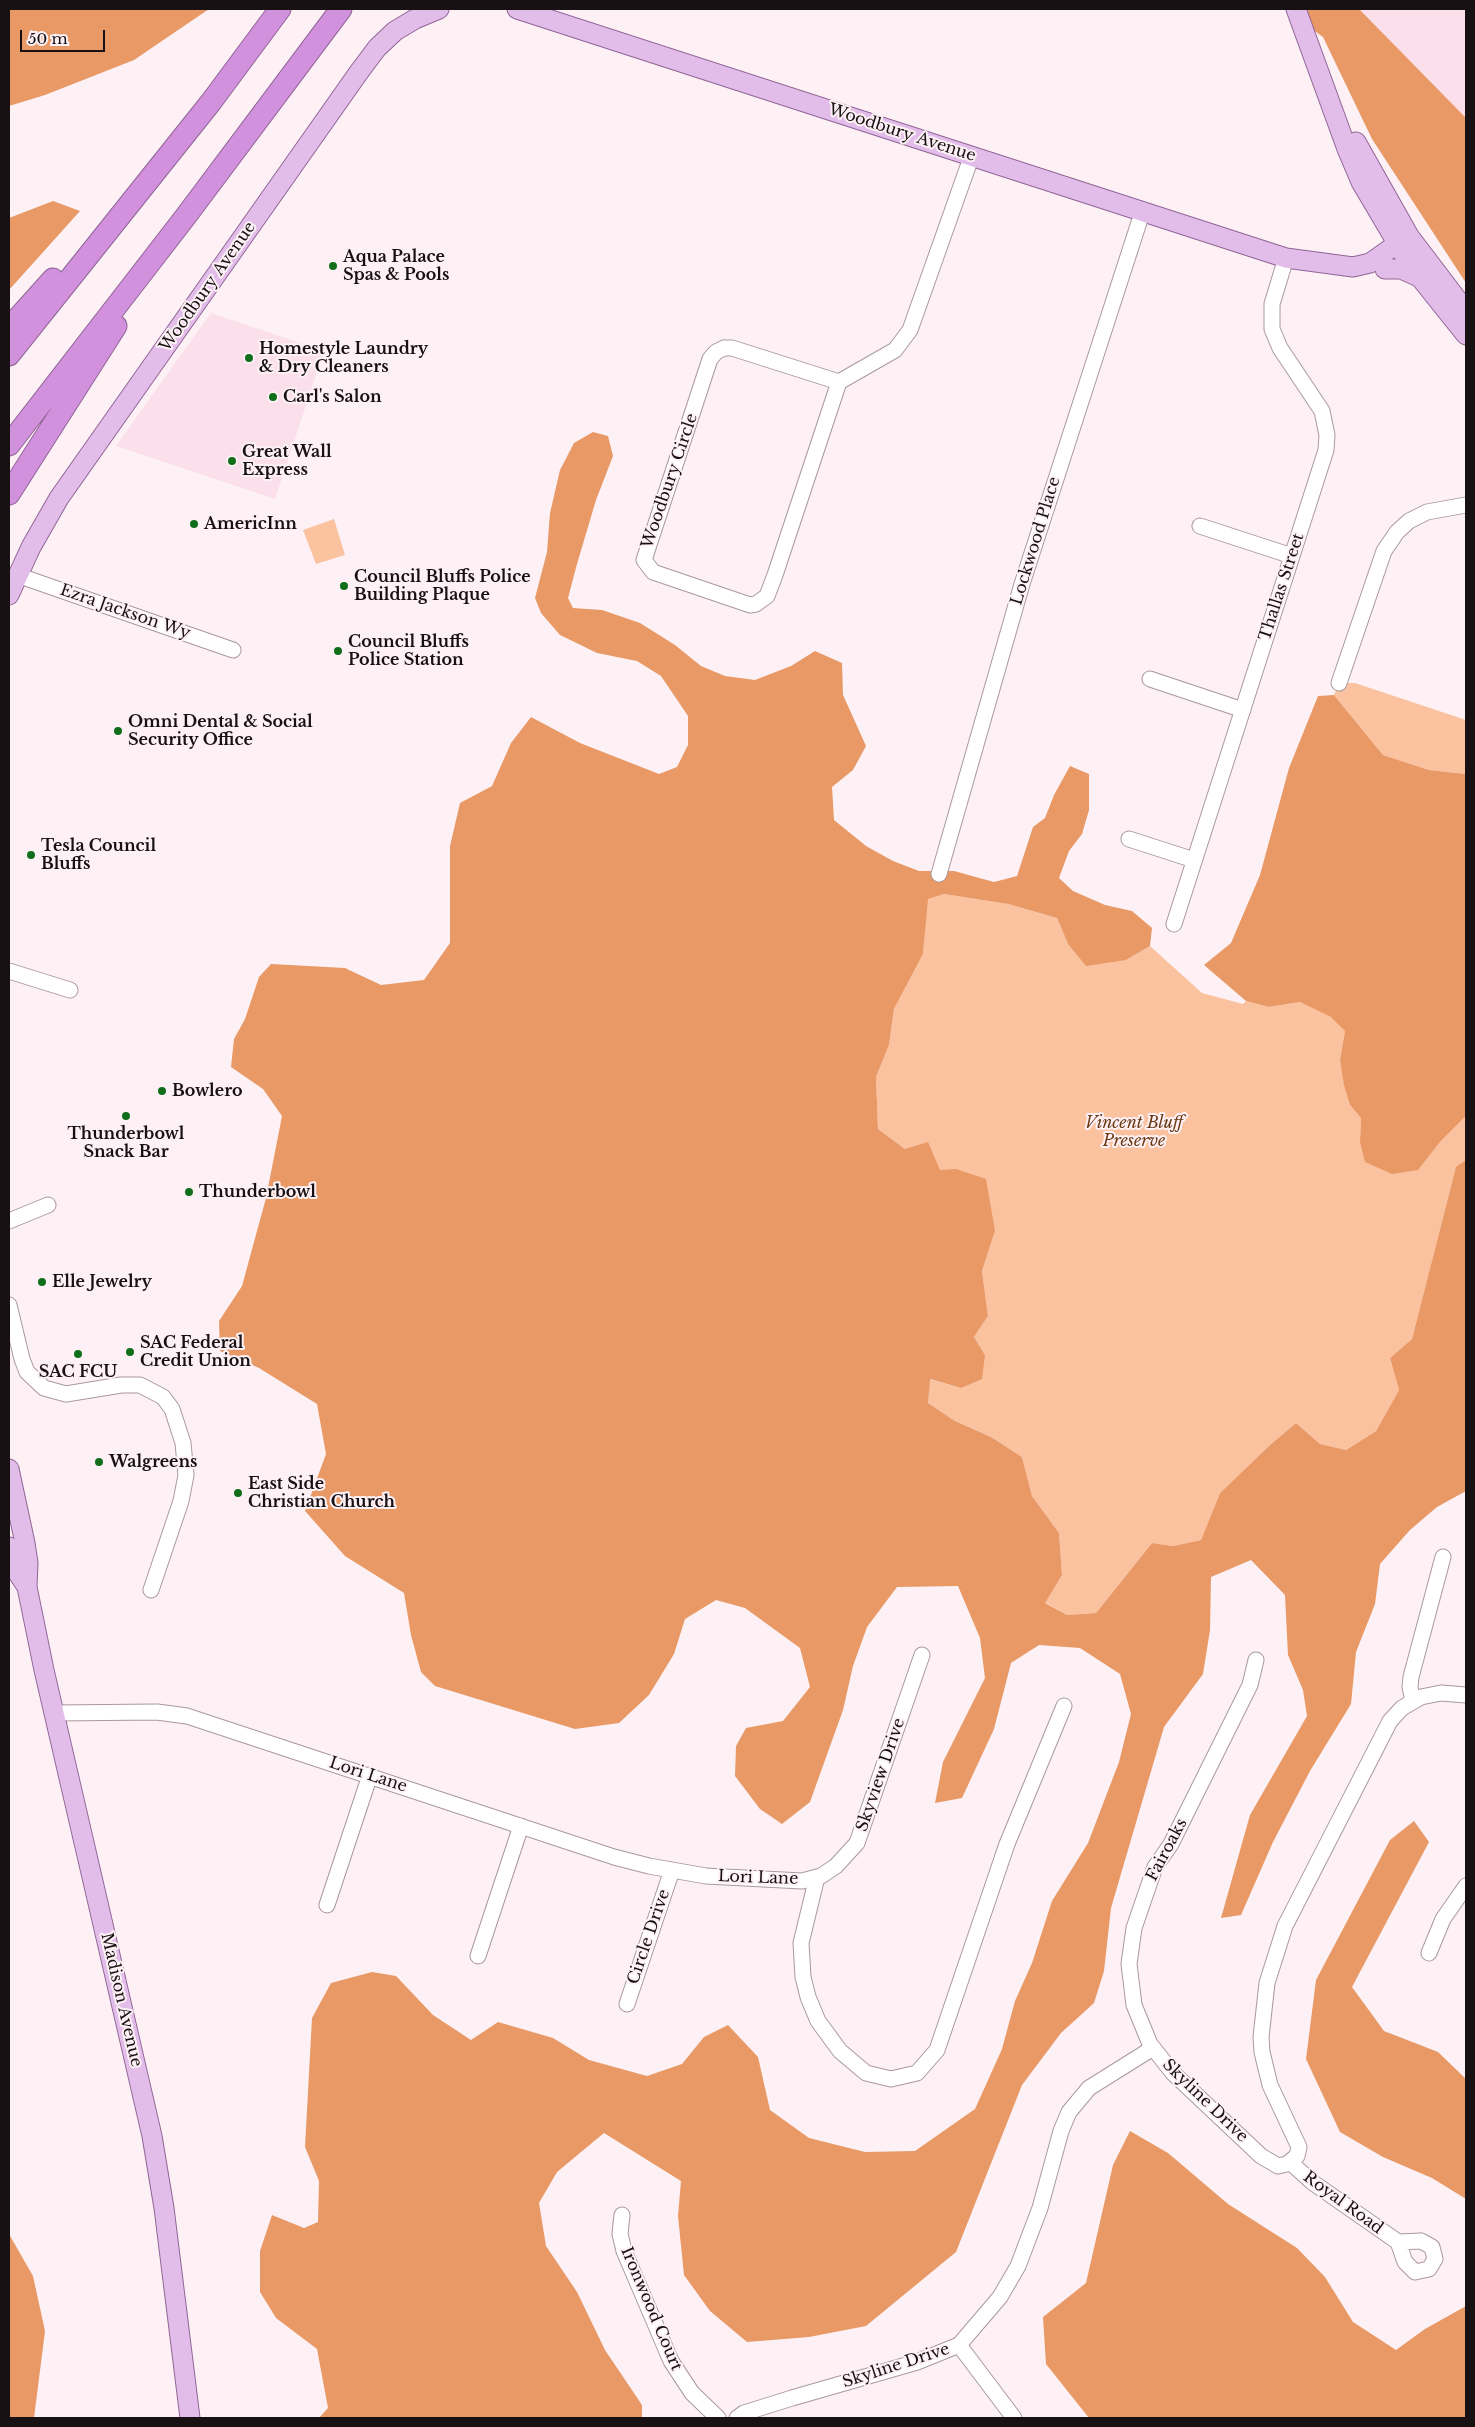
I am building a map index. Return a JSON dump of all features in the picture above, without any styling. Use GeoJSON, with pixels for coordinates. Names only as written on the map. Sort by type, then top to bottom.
{"type":"FeatureCollection","features":[{"type":"Feature","properties":{"kind":"highway"},"geometry":{"type":"LineString","coordinates":[[9,355],[211,102],[280,9]]}},
{"type":"Feature","properties":{"kind":"highway"},"geometry":{"type":"LineString","coordinates":[[9,445],[186,216],[341,9]]}},
{"type":"Feature","properties":{"kind":"highway"},"geometry":{"type":"LineString","coordinates":[[9,328],[211,102]]}},
{"type":"Feature","properties":{"kind":"highway"},"geometry":{"type":"LineString","coordinates":[[9,494],[186,216]]}},
{"type":"Feature","properties":{"kind":"main road","name":"Woodbury Avenue"},"geometry":{"type":"LineString","coordinates":[[9,595],[42,526],[69,484],[359,72],[377,48],[395,31],[439,9]]}},
{"type":"Feature","properties":{"kind":"main road","name":"Woodbury Avenue"},"geometry":{"type":"LineString","coordinates":[[517,9],[1143,210],[1286,258],[1319,274],[1339,279],[1365,278],[1378,266],[1405,247]]}},
{"type":"Feature","properties":{"kind":"main road"},"geometry":{"type":"LineString","coordinates":[[1296,9],[1354,165],[1383,220],[1405,247],[1466,311]]}},
{"type":"Feature","properties":{"kind":"main road"},"geometry":{"type":"LineString","coordinates":[[1328,96],[1420,278],[1466,335]]}},
{"type":"Feature","properties":{"kind":"main road"},"geometry":{"type":"LineString","coordinates":[[1383,220],[1378,266],[1401,269],[1420,278]]}},
{"type":"Feature","properties":{"kind":"main road","name":"Madison Avenue"},"geometry":{"type":"LineString","coordinates":[[9,1469],[16,1570],[27,1587],[54,1713],[152,2136],[164,2208],[190,2418]]}},
{"type":"Feature","properties":{"kind":"street"},"geometry":{"type":"LineString","coordinates":[[839,382],[896,350],[910,330],[972,155]]}},
{"type":"Feature","properties":{"kind":"street","name":"Lockwood Place"},"geometry":{"type":"LineString","coordinates":[[938,874],[1022,584],[1143,210]]}},
{"type":"Feature","properties":{"kind":"street","name":"Thallas Street"},"geometry":{"type":"LineString","coordinates":[[1174,924],[1326,450],[1328,435],[1322,411],[1280,348],[1272,328],[1272,304],[1286,258]]}},
{"type":"Feature","properties":{"kind":"street","name":"Woodbury Circle"},"geometry":{"type":"LineString","coordinates":[[732,348],[839,382],[775,575],[764,600],[750,605],[653,572],[644,560],[644,556],[710,359],[716,352],[732,348]]}},
{"type":"Feature","properties":{"kind":"street"},"geometry":{"type":"LineString","coordinates":[[1339,683],[1373,580],[1384,551],[1393,538],[1409,521],[1427,512],[1466,505]]}},
{"type":"Feature","properties":{"kind":"street"},"geometry":{"type":"LineString","coordinates":[[1200,526],[1292,556]]}},
{"type":"Feature","properties":{"kind":"street","name":"Ezra Jackson Wy"},"geometry":{"type":"LineString","coordinates":[[17,575],[234,650]]}},
{"type":"Feature","properties":{"kind":"street"},"geometry":{"type":"LineString","coordinates":[[1150,679],[1243,710]]}},
{"type":"Feature","properties":{"kind":"street"},"geometry":{"type":"LineString","coordinates":[[1129,839],[1194,860]]}},
{"type":"Feature","properties":{"kind":"street"},"geometry":{"type":"LineString","coordinates":[[9,971],[70,990]]}},
{"type":"Feature","properties":{"kind":"street"},"geometry":{"type":"LineString","coordinates":[[9,1221],[48,1205]]}},
{"type":"Feature","properties":{"kind":"street"},"geometry":{"type":"LineString","coordinates":[[9,1305],[22,1359],[34,1381],[44,1388],[66,1394],[120,1385],[140,1385],[163,1397],[172,1409],[183,1444],[186,1461],[185,1482],[181,1502],[151,1590]]}},
{"type":"Feature","properties":{"kind":"street"},"geometry":{"type":"LineString","coordinates":[[1413,1701],[1410,1687],[1411,1677],[1443,1557]]}},
{"type":"Feature","properties":{"kind":"street","name":"Skyview Drive"},"geometry":{"type":"LineString","coordinates":[[817,1877],[843,1860],[860,1837],[922,1655]]}},
{"type":"Feature","properties":{"kind":"street","name":"Fairoaks"},"geometry":{"type":"LineString","coordinates":[[1153,2048],[1143,2029],[1131,1989],[1129,1964],[1134,1928],[1155,1867],[1170,1844],[1250,1686],[1256,1660]]}},
{"type":"Feature","properties":{"kind":"street"},"geometry":{"type":"LineString","coordinates":[[1290,2162],[1297,2156],[1299,2147],[1270,2085],[1262,2052],[1263,2010],[1273,1960],[1285,1926],[1383,1731],[1402,1708],[1426,1695],[1441,1693],[1466,1695]]}},
{"type":"Feature","properties":{"kind":"street","name":"Lori Lane"},"geometry":{"type":"LineString","coordinates":[[54,1713],[157,1712],[187,1716],[614,1857],[706,1876],[802,1881],[817,1877],[801,1943],[803,1977],[810,2002],[818,2021],[840,2051],[866,2073],[891,2079],[917,2073],[938,2050],[1007,1844],[1064,1706]]}},
{"type":"Feature","properties":{"kind":"street"},"geometry":{"type":"LineString","coordinates":[[327,1904],[370,1775]]}},
{"type":"Feature","properties":{"kind":"street"},"geometry":{"type":"LineString","coordinates":[[478,1956],[521,1826]]}},
{"type":"Feature","properties":{"kind":"street","name":"Circle Drive"},"geometry":{"type":"LineString","coordinates":[[627,2004],[672,1870]]}},
{"type":"Feature","properties":{"kind":"street"},"geometry":{"type":"LineString","coordinates":[[1429,1953],[1444,1919],[1466,1886]]}},
{"type":"Feature","properties":{"kind":"street","name":"Skyline Drive"},"geometry":{"type":"LineString","coordinates":[[737,2418],[784,2401],[917,2362],[960,2345],[1000,2298],[1018,2266],[1040,2208],[1069,2112],[1089,2088],[1153,2048],[1173,2073],[1261,2156],[1278,2166],[1290,2162]]}},
{"type":"Feature","properties":{"kind":"street","name":"Royal Road"},"geometry":{"type":"LineString","coordinates":[[1290,2162],[1312,2182],[1398,2242]]}},
{"type":"Feature","properties":{"kind":"street","name":"Ironwood Court"},"geometry":{"type":"LineString","coordinates":[[622,2215],[620,2234],[624,2251],[671,2361],[692,2393],[718,2418]]}},
{"type":"Feature","properties":{"kind":"street"},"geometry":{"type":"LineString","coordinates":[[960,2345],[1014,2418]]}},
{"type":"Feature","properties":{"kind":"shaded area"},"geometry":{"type":"Polygon","coordinates":[[[9,9],[209,9],[134,60],[45,95],[9,106],[9,9]]]}},
{"type":"Feature","properties":{"kind":"shaded area"},"geometry":{"type":"Polygon","coordinates":[[[1284,9],[1359,9],[1466,118],[1466,283],[1372,139],[1323,37],[1284,9]]]}},
{"type":"Feature","properties":{"kind":"shaded area"},"geometry":{"type":"Polygon","coordinates":[[[1359,9],[1466,9],[1466,118],[1361,12],[1359,9]]]}},
{"type":"Feature","properties":{"kind":"shaded area"},"geometry":{"type":"Polygon","coordinates":[[[53,201],[80,211],[9,290],[9,218],[53,201]]]}},
{"type":"Feature","properties":{"kind":"shaded area"},"geometry":{"type":"Polygon","coordinates":[[[211,313],[324,351],[275,499],[116,446],[211,313]]]}},
{"type":"Feature","properties":{"kind":"shaded area"},"geometry":{"type":"Polygon","coordinates":[[[593,432],[608,436],[613,456],[596,500],[568,598],[573,608],[602,610],[640,623],[675,645],[701,666],[725,676],[755,680],[791,666],[815,651],[842,663],[843,695],[866,746],[853,770],[832,787],[834,820],[866,846],[893,861],[919,871],[954,871],[994,882],[1017,876],[1033,827],[1045,818],[1054,795],[1070,766],[1089,774],[1089,810],[1082,834],[1069,851],[1059,878],[1073,891],[1105,905],[1132,911],[1152,928],[1150,946],[1126,960],[1086,966],[1068,944],[1057,918],[1008,904],[944,894],[928,899],[923,954],[894,1009],[889,1045],[876,1077],[878,1129],[905,1149],[928,1142],[940,1170],[956,1169],[986,1179],[995,1231],[982,1271],[988,1316],[974,1337],[985,1355],[982,1379],[961,1388],[930,1379],[928,1403],[955,1421],[991,1437],[1022,1457],[1032,1496],[1059,1533],[1062,1575],[1045,1603],[1067,1615],[1096,1613],[1152,1543],[1173,1546],[1201,1540],[1220,1493],[1296,1423],[1320,1444],[1346,1450],[1376,1431],[1399,1390],[1390,1358],[1412,1339],[1456,1167],[1466,1160],[1466,1491],[1437,1507],[1410,1530],[1380,1564],[1375,1604],[1356,1652],[1351,1704],[1310,1771],[1273,1842],[1241,1915],[1221,1918],[1250,1815],[1307,1716],[1303,1690],[1288,1655],[1285,1595],[1251,1560],[1211,1577],[1210,1630],[1203,1674],[1164,1727],[1111,1908],[1104,1971],[1094,2003],[1061,2033],[1022,2085],[956,2252],[866,2326],[809,2337],[747,2342],[710,2311],[684,2275],[678,2216],[681,2181],[604,2133],[557,2172],[539,2203],[546,2246],[577,2292],[605,2350],[642,2405],[642,2418],[319,2418],[328,2408],[317,2349],[276,2318],[260,2292],[260,2251],[272,2215],[304,2228],[318,2222],[319,2181],[305,2147],[312,2018],[331,1983],[372,1972],[396,1976],[433,2015],[471,2040],[498,2022],[553,2038],[589,2060],[647,2076],[682,2064],[704,2037],[728,2025],[758,2057],[770,2110],[809,2138],[865,2152],[915,2151],[975,2109],[1002,2049],[1015,2001],[1032,1963],[1052,1901],[1088,1843],[1119,1762],[1131,1714],[1120,1674],[1080,1648],[1039,1645],[1011,1663],[994,1729],[962,1798],[935,1803],[943,1762],[985,1678],[980,1638],[958,1586],[897,1587],[867,1627],[853,1666],[843,1710],[810,1802],[782,1824],[760,1809],[735,1776],[736,1746],[746,1728],[783,1721],[810,1687],[800,1648],[745,1608],[716,1600],[685,1619],[674,1654],[649,1695],[619,1723],[575,1729],[435,1686],[421,1672],[411,1635],[404,1593],[345,1556],[305,1511],[326,1454],[317,1404],[259,1368],[220,1351],[219,1321],[242,1286],[266,1198],[282,1116],[263,1089],[231,1067],[234,1039],[245,1019],[259,977],[271,964],[345,968],[381,985],[424,980],[450,943],[450,846],[460,803],[492,786],[511,743],[531,717],[580,743],[659,774],[677,767],[688,745],[688,716],[661,676],[637,661],[597,653],[560,635],[541,613],[535,598],[547,552],[550,513],[560,470],[574,443],[593,432]]]}},
{"type":"Feature","properties":{"kind":"shaded area"},"geometry":{"type":"Polygon","coordinates":[[[1334,695],[1383,755],[1429,770],[1466,774],[1466,1116],[1440,1142],[1418,1170],[1392,1174],[1365,1162],[1360,1142],[1361,1118],[1350,1105],[1344,1085],[1340,1060],[1345,1031],[1331,1017],[1300,1002],[1269,1007],[1246,1001],[1204,965],[1231,943],[1260,875],[1289,768],[1318,696],[1334,695]]]}},
{"type":"Feature","properties":{"kind":"shaded area"},"geometry":{"type":"Polygon","coordinates":[[[1414,1821],[1429,1842],[1352,1987],[1384,2031],[1438,2052],[1466,2079],[1466,2199],[1432,2178],[1383,2157],[1340,2132],[1306,2059],[1316,1980],[1390,1840],[1414,1821]]]}},
{"type":"Feature","properties":{"kind":"shaded area"},"geometry":{"type":"Polygon","coordinates":[[[1130,2131],[1168,2153],[1228,2204],[1297,2248],[1325,2277],[1353,2322],[1396,2350],[1425,2329],[1466,2306],[1466,2418],[1089,2418],[1046,2364],[1043,2317],[1086,2283],[1113,2165],[1130,2131]]]}},
{"type":"Feature","properties":{"kind":"shaded area"},"geometry":{"type":"Polygon","coordinates":[[[9,2234],[33,2276],[45,2331],[34,2418],[9,2418],[9,2234]]]}},
{"type":"Feature","properties":{"kind":"green space"},"geometry":{"type":"Polygon","coordinates":[[[334,519],[345,555],[316,564],[303,530],[334,519]]]}},
{"type":"Feature","properties":{"kind":"green space"},"geometry":{"type":"Polygon","coordinates":[[[1339,683],[1355,683],[1466,720],[1466,774],[1429,770],[1383,755],[1334,695],[1339,683]]]}},
{"type":"Feature","properties":{"kind":"green space","name":"Vincent Bluff Preserve"},"geometry":{"type":"Polygon","coordinates":[[[944,894],[1008,904],[1057,918],[1068,944],[1126,960],[1150,946],[1202,993],[1243,1004],[1246,1001],[1269,1007],[1300,1002],[1332,1017],[1345,1031],[1340,1060],[1350,1105],[1361,1118],[1360,1142],[1418,1169],[1440,1142],[1466,1116],[1466,1160],[1456,1168],[1412,1339],[1390,1358],[1399,1390],[1376,1431],[1346,1450],[1320,1444],[1296,1423],[1220,1493],[1201,1540],[1173,1546],[1152,1543],[1096,1613],[1067,1615],[1044,1602],[1062,1575],[1059,1533],[1032,1496],[1022,1457],[991,1437],[955,1421],[928,1403],[929,1379],[961,1388],[985,1355],[974,1337],[988,1316],[982,1271],[995,1231],[956,1170],[940,1171],[878,1129],[876,1077],[889,1045],[894,1009],[923,954],[927,899],[944,894]]]}},
{"type":"Feature","properties":{"kind":"place","name":"Aqua Palace Spas & Pools"},"geometry":{"type":"Point","coordinates":[333,266]}},
{"type":"Feature","properties":{"kind":"place","name":"Homestyle Laundry & Dry Cleaners"},"geometry":{"type":"Point","coordinates":[249,358]}},
{"type":"Feature","properties":{"kind":"place","name":"Carl's Salon"},"geometry":{"type":"Point","coordinates":[273,397]}},
{"type":"Feature","properties":{"kind":"place","name":"Great Wall Express"},"geometry":{"type":"Point","coordinates":[232,461]}},
{"type":"Feature","properties":{"kind":"place","name":"AmericInn"},"geometry":{"type":"Point","coordinates":[194,524]}},
{"type":"Feature","properties":{"kind":"place","name":"Council Bluffs Police Building Plaque"},"geometry":{"type":"Point","coordinates":[344,586]}},
{"type":"Feature","properties":{"kind":"place","name":"Council Bluffs Police Station"},"geometry":{"type":"Point","coordinates":[338,651]}},
{"type":"Feature","properties":{"kind":"place","name":"Omni Dental & Social Security Office"},"geometry":{"type":"Point","coordinates":[118,731]}},
{"type":"Feature","properties":{"kind":"place","name":"Tesla Council Bluffs"},"geometry":{"type":"Point","coordinates":[31,855]}},
{"type":"Feature","properties":{"kind":"place","name":"Bowlero"},"geometry":{"type":"Point","coordinates":[162,1091]}},
{"type":"Feature","properties":{"kind":"place","name":"Thunderbowl Snack Bar"},"geometry":{"type":"Point","coordinates":[126,1116]}},
{"type":"Feature","properties":{"kind":"place","name":"Thunderbowl"},"geometry":{"type":"Point","coordinates":[189,1192]}},
{"type":"Feature","properties":{"kind":"place","name":"Elle Jewelry"},"geometry":{"type":"Point","coordinates":[42,1282]}},
{"type":"Feature","properties":{"kind":"place","name":"SAC Federal Credit Union"},"geometry":{"type":"Point","coordinates":[130,1352]}},
{"type":"Feature","properties":{"kind":"place","name":"SAC FCU"},"geometry":{"type":"Point","coordinates":[78,1354]}},
{"type":"Feature","properties":{"kind":"place","name":"Walgreens"},"geometry":{"type":"Point","coordinates":[99,1462]}},
{"type":"Feature","properties":{"kind":"place","name":"East Side Christian Church"},"geometry":{"type":"Point","coordinates":[238,1493]}}]}
